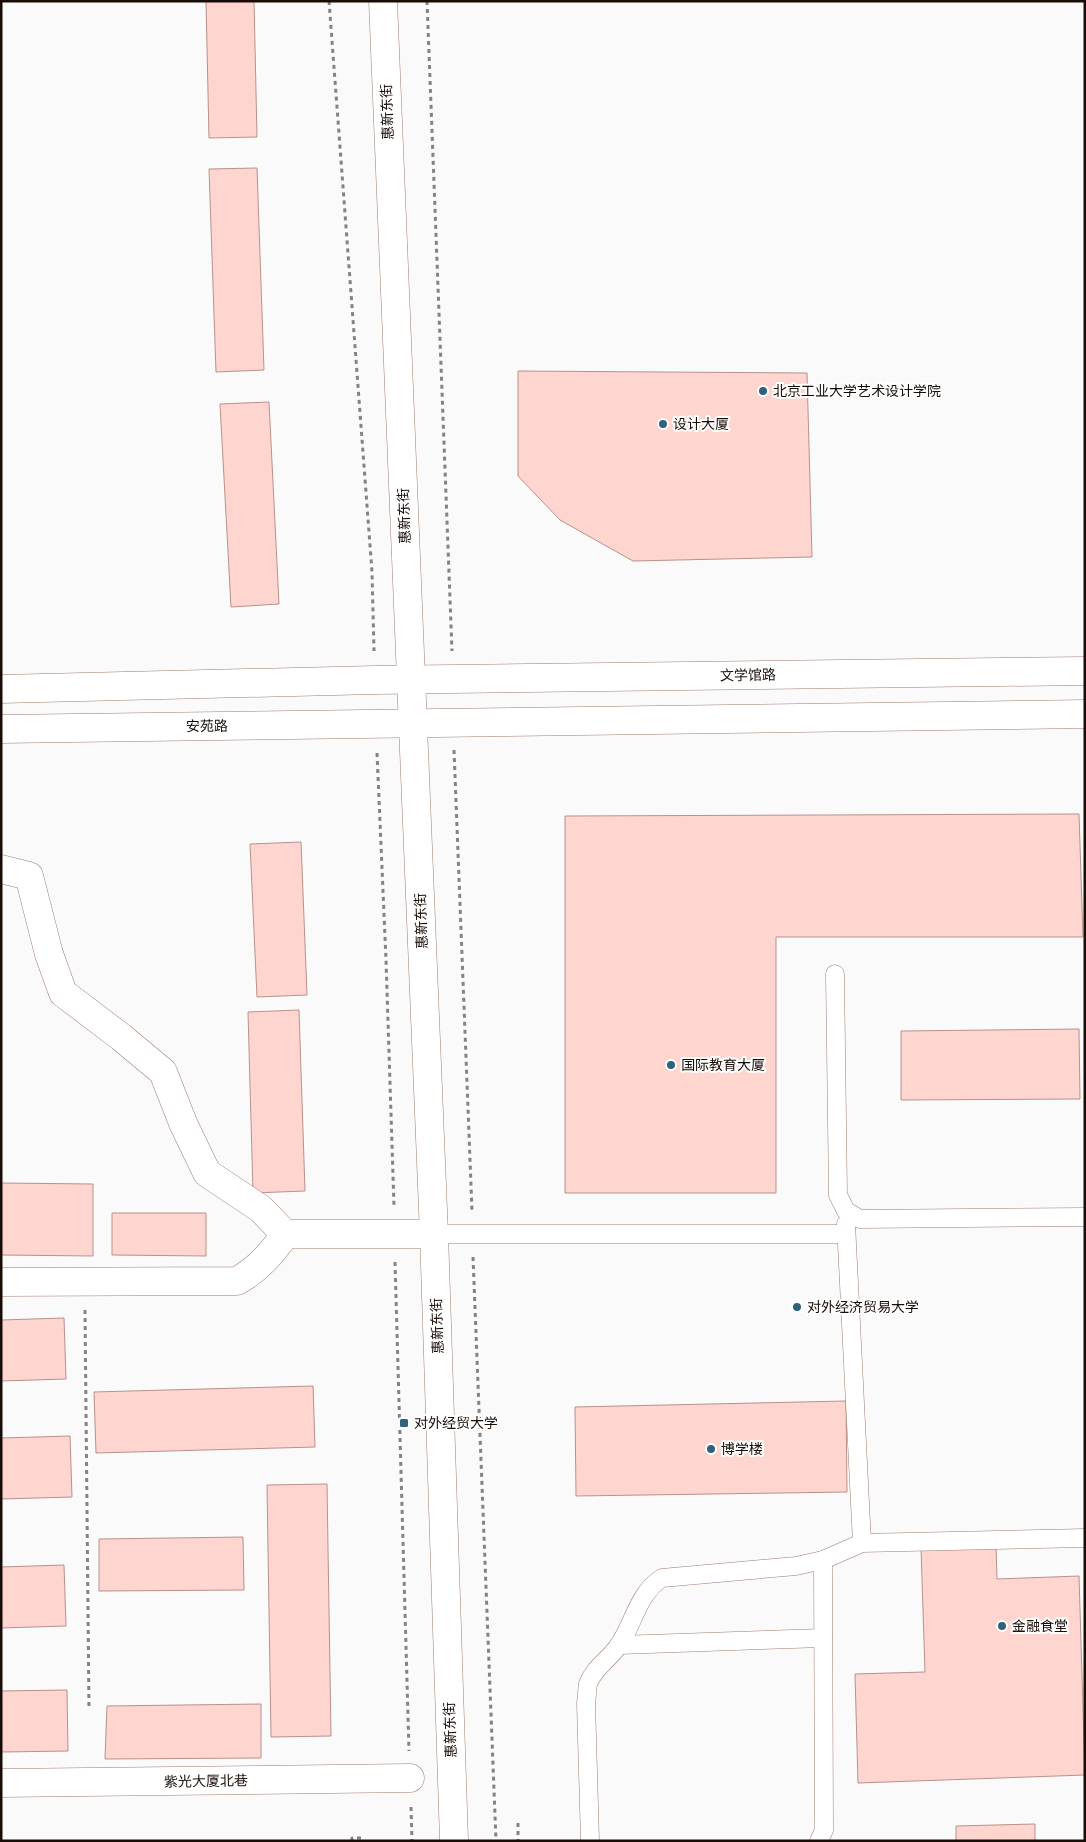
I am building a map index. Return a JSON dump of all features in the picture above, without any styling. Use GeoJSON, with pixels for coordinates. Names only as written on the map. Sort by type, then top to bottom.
{"type":"FeatureCollection","features":[{"type":"Feature","properties":{"kind":"street","name":"惠新东街"},"geometry":{"type":"LineString","coordinates":[[383,1],[434,1234],[454,1841]]}},
{"type":"Feature","properties":{"kind":"street","name":"文学馆路"},"geometry":{"type":"LineString","coordinates":[[411,680],[1085,671]]}},
{"type":"Feature","properties":{"kind":"street"},"geometry":{"type":"LineString","coordinates":[[1,689],[411,680]]}},
{"type":"Feature","properties":{"kind":"street"},"geometry":{"type":"LineString","coordinates":[[412,723],[1085,714]]}},
{"type":"Feature","properties":{"kind":"street","name":"安苑路"},"geometry":{"type":"LineString","coordinates":[[1,728],[412,723]]}},
{"type":"Feature","properties":{"kind":"street"},"geometry":{"type":"LineString","coordinates":[[1,869],[29,876],[49,954],[63,992],[163,1072],[183,1123],[207,1173],[261,1209],[285,1234],[434,1234]]}},
{"type":"Feature","properties":{"kind":"street"},"geometry":{"type":"LineString","coordinates":[[1,1282],[236,1281],[252,1273],[275,1250],[285,1234]]}},
{"type":"Feature","properties":{"kind":"street","name":"紫光大厦北巷"},"geometry":{"type":"LineString","coordinates":[[1,1783],[410,1778]]}},
{"type":"Feature","properties":{"kind":"lane"},"geometry":{"type":"LineString","coordinates":[[835,974],[838,1195],[846,1211],[862,1543]]}},
{"type":"Feature","properties":{"kind":"lane"},"geometry":{"type":"LineString","coordinates":[[846,1211],[860,1219],[1085,1217]]}},
{"type":"Feature","properties":{"kind":"lane"},"geometry":{"type":"LineString","coordinates":[[434,1234],[846,1234]]}},
{"type":"Feature","properties":{"kind":"lane"},"geometry":{"type":"LineString","coordinates":[[590,1841],[586,1703],[588,1684],[596,1670],[619,1645],[646,1592],[654,1583],[662,1578],[796,1566],[823,1560],[862,1543],[1085,1538]]}},
{"type":"Feature","properties":{"kind":"lane"},"geometry":{"type":"LineString","coordinates":[[819,1841],[824,1830],[823,1560]]}},
{"type":"Feature","properties":{"kind":"lane"},"geometry":{"type":"LineString","coordinates":[[619,1645],[823,1638]]}},
{"type":"Feature","properties":{"kind":"path"},"geometry":{"type":"LineString","coordinates":[[329,1],[372,572],[375,680]]}},
{"type":"Feature","properties":{"kind":"path"},"geometry":{"type":"LineString","coordinates":[[428,1],[453,679]]}},
{"type":"Feature","properties":{"kind":"path"},"geometry":{"type":"LineString","coordinates":[[453,723],[496,1841]]}},
{"type":"Feature","properties":{"kind":"path"},"geometry":{"type":"LineString","coordinates":[[376,724],[386,960],[412,1841]]}},
{"type":"Feature","properties":{"kind":"path"},"geometry":{"type":"LineString","coordinates":[[85,1282],[89,1709]]}},
{"type":"Feature","properties":{"kind":"path"},"geometry":{"type":"LineString","coordinates":[[518,1822],[518,1841]]}},
{"type":"Feature","properties":{"kind":"path"},"geometry":{"type":"LineString","coordinates":[[352,1841],[352,1838],[362,1838],[362,1841]]}},
{"type":"Feature","properties":{"kind":"building"},"geometry":{"type":"Polygon","coordinates":[[[206,1],[254,1],[257,137],[209,138],[206,1]]]}},
{"type":"Feature","properties":{"kind":"building"},"geometry":{"type":"Polygon","coordinates":[[[257,168],[264,370],[216,372],[209,169],[257,168]]]}},
{"type":"Feature","properties":{"kind":"building","name":"设计大厦"},"geometry":{"type":"Polygon","coordinates":[[[518,371],[807,373],[812,557],[633,561],[560,520],[518,476],[518,371]]]}},
{"type":"Feature","properties":{"kind":"building"},"geometry":{"type":"Polygon","coordinates":[[[269,402],[279,604],[231,607],[220,404],[269,402]]]}},
{"type":"Feature","properties":{"kind":"building","name":"国际教育大厦"},"geometry":{"type":"Polygon","coordinates":[[[1079,814],[1083,937],[776,937],[776,1193],[565,1193],[565,816],[1079,814]]]}},
{"type":"Feature","properties":{"kind":"building"},"geometry":{"type":"Polygon","coordinates":[[[301,842],[307,995],[257,997],[250,844],[301,842]]]}},
{"type":"Feature","properties":{"kind":"building"},"geometry":{"type":"Polygon","coordinates":[[[299,1010],[305,1191],[253,1193],[248,1012],[299,1010]]]}},
{"type":"Feature","properties":{"kind":"building"},"geometry":{"type":"Polygon","coordinates":[[[1079,1029],[1080,1099],[901,1100],[901,1031],[1079,1029]]]}},
{"type":"Feature","properties":{"kind":"building"},"geometry":{"type":"Polygon","coordinates":[[[1,1183],[93,1184],[93,1256],[1,1255],[1,1183]]]}},
{"type":"Feature","properties":{"kind":"building"},"geometry":{"type":"Polygon","coordinates":[[[112,1213],[206,1213],[206,1256],[112,1255],[112,1213]]]}},
{"type":"Feature","properties":{"kind":"building"},"geometry":{"type":"Polygon","coordinates":[[[64,1318],[66,1379],[1,1381],[1,1320],[64,1318]]]}},
{"type":"Feature","properties":{"kind":"building"},"geometry":{"type":"Polygon","coordinates":[[[313,1386],[315,1447],[96,1453],[94,1392],[313,1386]]]}},
{"type":"Feature","properties":{"kind":"building","name":"博学楼"},"geometry":{"type":"Polygon","coordinates":[[[846,1401],[847,1492],[576,1496],[575,1407],[846,1401]]]}},
{"type":"Feature","properties":{"kind":"building"},"geometry":{"type":"Polygon","coordinates":[[[70,1436],[72,1497],[1,1499],[1,1438],[70,1436]]]}},
{"type":"Feature","properties":{"kind":"building"},"geometry":{"type":"Polygon","coordinates":[[[327,1484],[331,1736],[271,1737],[267,1485],[327,1484]]]}},
{"type":"Feature","properties":{"kind":"building"},"geometry":{"type":"Polygon","coordinates":[[[243,1537],[244,1590],[99,1591],[99,1539],[243,1537]]]}},
{"type":"Feature","properties":{"kind":"building","name":"金融食堂"},"geometry":{"type":"Polygon","coordinates":[[[996,1546],[997,1579],[1079,1576],[1085,1775],[858,1783],[855,1674],[925,1672],[921,1548],[996,1546]]]}},
{"type":"Feature","properties":{"kind":"building"},"geometry":{"type":"Polygon","coordinates":[[[64,1565],[66,1626],[1,1628],[1,1567],[64,1565]]]}},
{"type":"Feature","properties":{"kind":"building"},"geometry":{"type":"Polygon","coordinates":[[[67,1690],[68,1751],[1,1752],[1,1691],[67,1690]]]}},
{"type":"Feature","properties":{"kind":"building"},"geometry":{"type":"Polygon","coordinates":[[[261,1704],[261,1758],[105,1759],[107,1706],[261,1704]]]}},
{"type":"Feature","properties":{"kind":"building"},"geometry":{"type":"Polygon","coordinates":[[[1035,1824],[1035,1841],[956,1841],[956,1826],[1035,1824]]]}},
{"type":"Feature","properties":{"kind":"place","name":"北京工业大学艺术设计学院"},"geometry":{"type":"Point","coordinates":[763,391]}},
{"type":"Feature","properties":{"kind":"place","name":"设计大厦"},"geometry":{"type":"Point","coordinates":[663,424]}},
{"type":"Feature","properties":{"kind":"place","name":"国际教育大厦"},"geometry":{"type":"Point","coordinates":[671,1065]}},
{"type":"Feature","properties":{"kind":"place","name":"对外经济贸易大学"},"geometry":{"type":"Point","coordinates":[797,1307]}},
{"type":"Feature","properties":{"kind":"place","name":"对外经贸大学"},"geometry":{"type":"Point","coordinates":[404,1423]}},
{"type":"Feature","properties":{"kind":"place","name":"博学楼"},"geometry":{"type":"Point","coordinates":[711,1449]}},
{"type":"Feature","properties":{"kind":"place","name":"金融食堂"},"geometry":{"type":"Point","coordinates":[1002,1626]}}]}
